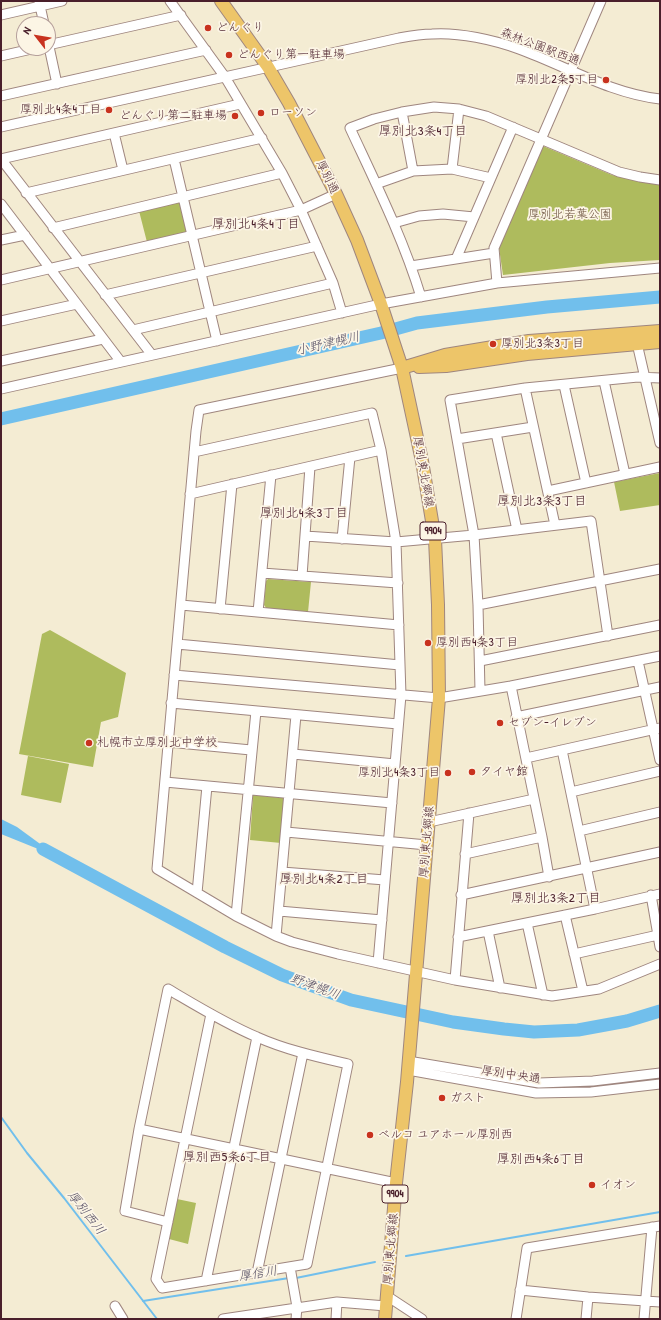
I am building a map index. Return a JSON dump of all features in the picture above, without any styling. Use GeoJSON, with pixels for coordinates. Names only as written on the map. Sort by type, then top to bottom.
{"type":"FeatureCollection","features":[{"type":"Feature","properties":{"kind":"main road","name":"厚別通"},"geometry":{"type":"LineString","coordinates":[[221,1],[268,67],[289,103],[336,194],[357,240],[381,304],[402,368]]}},
{"type":"Feature","properties":{"kind":"main road"},"geometry":{"type":"LineString","coordinates":[[636,338],[660,331]]}},
{"type":"Feature","properties":{"kind":"main road"},"geometry":{"type":"LineString","coordinates":[[402,368],[445,355],[529,342],[636,338],[660,342]]}},
{"type":"Feature","properties":{"kind":"main road","name":"厚別東北郷線"},"geometry":{"type":"LineString","coordinates":[[385,1319],[439,698],[438,605],[435,539],[422,461],[402,368]]}},
{"type":"Feature","properties":{"kind":"street"},"geometry":{"type":"LineString","coordinates":[[1,15],[39,4],[62,1]]}},
{"type":"Feature","properties":{"kind":"street"},"geometry":{"type":"LineString","coordinates":[[170,1],[225,77],[282,172],[317,246],[342,313]]}},
{"type":"Feature","properties":{"kind":"street"},"geometry":{"type":"LineString","coordinates":[[497,283],[494,248],[599,2]]}},
{"type":"Feature","properties":{"kind":"street"},"geometry":{"type":"LineString","coordinates":[[39,4],[42,16]]}},
{"type":"Feature","properties":{"kind":"street"},"geometry":{"type":"LineString","coordinates":[[56,42],[181,15]]}},
{"type":"Feature","properties":{"kind":"street","name":"森林公園駅西通"},"geometry":{"type":"LineString","coordinates":[[1,127],[399,38],[434,34],[469,36],[490,40],[520,49],[619,90],[644,97],[660,99]]}},
{"type":"Feature","properties":{"kind":"street"},"geometry":{"type":"LineString","coordinates":[[1,96],[206,50]]}},
{"type":"Feature","properties":{"kind":"street"},"geometry":{"type":"LineString","coordinates":[[1,56],[16,53]]}},
{"type":"Feature","properties":{"kind":"street"},"geometry":{"type":"LineString","coordinates":[[51,56],[57,84]]}},
{"type":"Feature","properties":{"kind":"street"},"geometry":{"type":"LineString","coordinates":[[152,355],[1,159],[240,104]]}},
{"type":"Feature","properties":{"kind":"street"},"geometry":{"type":"LineString","coordinates":[[421,297],[411,266],[394,223],[350,128],[374,119],[402,112],[434,107],[459,109],[486,116],[619,172],[660,180]]}},
{"type":"Feature","properties":{"kind":"street"},"geometry":{"type":"LineString","coordinates":[[452,169],[459,109]]}},
{"type":"Feature","properties":{"kind":"street"},"geometry":{"type":"LineString","coordinates":[[402,112],[413,171]]}},
{"type":"Feature","properties":{"kind":"street"},"geometry":{"type":"LineString","coordinates":[[456,259],[513,127]]}},
{"type":"Feature","properties":{"kind":"street"},"geometry":{"type":"LineString","coordinates":[[114,133],[123,170]]}},
{"type":"Feature","properties":{"kind":"street"},"geometry":{"type":"LineString","coordinates":[[26,193],[262,138]]}},
{"type":"Feature","properties":{"kind":"street"},"geometry":{"type":"LineString","coordinates":[[174,158],[217,341]]}},
{"type":"Feature","properties":{"kind":"street"},"geometry":{"type":"LineString","coordinates":[[376,184],[413,171],[452,169],[491,178]]}},
{"type":"Feature","properties":{"kind":"street"},"geometry":{"type":"LineString","coordinates":[[53,228],[282,172]]}},
{"type":"Feature","properties":{"kind":"street"},"geometry":{"type":"LineString","coordinates":[[1,280],[301,210],[336,194]]}},
{"type":"Feature","properties":{"kind":"street"},"geometry":{"type":"LineString","coordinates":[[1,204],[121,362]]}},
{"type":"Feature","properties":{"kind":"street"},"geometry":{"type":"LineString","coordinates":[[394,223],[419,216],[435,215],[474,217]]}},
{"type":"Feature","properties":{"kind":"street"},"geometry":{"type":"LineString","coordinates":[[1,240],[25,235]]}},
{"type":"Feature","properties":{"kind":"street"},"geometry":{"type":"LineString","coordinates":[[105,295],[317,246]]}},
{"type":"Feature","properties":{"kind":"street"},"geometry":{"type":"LineString","coordinates":[[411,266],[494,253]]}},
{"type":"Feature","properties":{"kind":"street"},"geometry":{"type":"LineString","coordinates":[[1,389],[381,304],[497,283],[660,268]]}},
{"type":"Feature","properties":{"kind":"street"},"geometry":{"type":"LineString","coordinates":[[133,330],[332,283]]}},
{"type":"Feature","properties":{"kind":"street"},"geometry":{"type":"LineString","coordinates":[[1,321],[77,304]]}},
{"type":"Feature","properties":{"kind":"street"},"geometry":{"type":"LineString","coordinates":[[636,338],[660,443]]}},
{"type":"Feature","properties":{"kind":"street"},"geometry":{"type":"LineString","coordinates":[[1,361],[103,339]]}},
{"type":"Feature","properties":{"kind":"street"},"geometry":{"type":"LineString","coordinates":[[402,368],[199,410],[190,494],[157,870],[236,916],[276,936],[292,942],[455,980],[552,996],[600,989],[660,964]]}},
{"type":"Feature","properties":{"kind":"street"},"geometry":{"type":"LineString","coordinates":[[480,691],[478,605],[474,535],[450,400],[525,388],[638,378],[660,378]]}},
{"type":"Feature","properties":{"kind":"street"},"geometry":{"type":"LineString","coordinates":[[604,381],[625,474]]}},
{"type":"Feature","properties":{"kind":"street"},"geometry":{"type":"LineString","coordinates":[[564,384],[586,483]]}},
{"type":"Feature","properties":{"kind":"street"},"geometry":{"type":"LineString","coordinates":[[525,388],[555,526]]}},
{"type":"Feature","properties":{"kind":"street"},"geometry":{"type":"LineString","coordinates":[[194,452],[372,414],[381,450],[396,542],[401,695],[378,963]]}},
{"type":"Feature","properties":{"kind":"street"},"geometry":{"type":"LineString","coordinates":[[457,439],[533,427]]}},
{"type":"Feature","properties":{"kind":"street"},"geometry":{"type":"LineString","coordinates":[[496,433],[517,530]]}},
{"type":"Feature","properties":{"kind":"street"},"geometry":{"type":"LineString","coordinates":[[190,494],[381,450]]}},
{"type":"Feature","properties":{"kind":"street"},"geometry":{"type":"LineString","coordinates":[[342,539],[350,457]]}},
{"type":"Feature","properties":{"kind":"street"},"geometry":{"type":"LineString","coordinates":[[302,576],[310,466]]}},
{"type":"Feature","properties":{"kind":"street"},"geometry":{"type":"LineString","coordinates":[[548,491],[660,467]]}},
{"type":"Feature","properties":{"kind":"street"},"geometry":{"type":"LineString","coordinates":[[258,612],[271,475]]}},
{"type":"Feature","properties":{"kind":"street"},"geometry":{"type":"LineString","coordinates":[[220,609],[232,484]]}},
{"type":"Feature","properties":{"kind":"street"},"geometry":{"type":"LineString","coordinates":[[305,536],[396,542],[474,535],[591,521],[608,636]]}},
{"type":"Feature","properties":{"kind":"street"},"geometry":{"type":"LineString","coordinates":[[478,605],[660,569]]}},
{"type":"Feature","properties":{"kind":"street"},"geometry":{"type":"LineString","coordinates":[[262,573],[398,583]]}},
{"type":"Feature","properties":{"kind":"street"},"geometry":{"type":"LineString","coordinates":[[181,605],[399,625]]}},
{"type":"Feature","properties":{"kind":"street"},"geometry":{"type":"LineString","coordinates":[[480,661],[660,625]]}},
{"type":"Feature","properties":{"kind":"street"},"geometry":{"type":"LineString","coordinates":[[177,644],[400,665]]}},
{"type":"Feature","properties":{"kind":"street"},"geometry":{"type":"LineString","coordinates":[[174,674],[439,698],[511,686],[660,656]]}},
{"type":"Feature","properties":{"kind":"street"},"geometry":{"type":"LineString","coordinates":[[638,661],[656,729],[660,760]]}},
{"type":"Feature","properties":{"kind":"street"},"geometry":{"type":"LineString","coordinates":[[511,686],[549,877]]}},
{"type":"Feature","properties":{"kind":"street"},"geometry":{"type":"LineString","coordinates":[[516,717],[660,687]]}},
{"type":"Feature","properties":{"kind":"street"},"geometry":{"type":"LineString","coordinates":[[172,703],[398,724]]}},
{"type":"Feature","properties":{"kind":"street"},"geometry":{"type":"LineString","coordinates":[[236,916],[247,789],[256,711]]}},
{"type":"Feature","properties":{"kind":"street"},"geometry":{"type":"LineString","coordinates":[[276,936],[296,714]]}},
{"type":"Feature","properties":{"kind":"street"},"geometry":{"type":"LineString","coordinates":[[526,758],[656,729]]}},
{"type":"Feature","properties":{"kind":"street"},"geometry":{"type":"LineString","coordinates":[[168,742],[251,750]]}},
{"type":"Feature","properties":{"kind":"street"},"geometry":{"type":"LineString","coordinates":[[562,750],[595,909]]}},
{"type":"Feature","properties":{"kind":"street"},"geometry":{"type":"LineString","coordinates":[[293,754],[395,764]]}},
{"type":"Feature","properties":{"kind":"street"},"geometry":{"type":"LineString","coordinates":[[571,792],[660,771]]}},
{"type":"Feature","properties":{"kind":"street"},"geometry":{"type":"LineString","coordinates":[[165,782],[392,803]]}},
{"type":"Feature","properties":{"kind":"street"},"geometry":{"type":"LineString","coordinates":[[197,893],[207,786]]}},
{"type":"Feature","properties":{"kind":"street"},"geometry":{"type":"LineString","coordinates":[[429,822],[534,799]]}},
{"type":"Feature","properties":{"kind":"street"},"geometry":{"type":"LineString","coordinates":[[579,831],[660,812]]}},
{"type":"Feature","properties":{"kind":"street"},"geometry":{"type":"LineString","coordinates":[[455,980],[469,813]]}},
{"type":"Feature","properties":{"kind":"street"},"geometry":{"type":"LineString","coordinates":[[286,832],[427,845]]}},
{"type":"Feature","properties":{"kind":"street"},"geometry":{"type":"LineString","coordinates":[[465,854],[542,837]]}},
{"type":"Feature","properties":{"kind":"street"},"geometry":{"type":"LineString","coordinates":[[461,895],[660,852]]}},
{"type":"Feature","properties":{"kind":"street"},"geometry":{"type":"LineString","coordinates":[[282,872],[385,880]]}},
{"type":"Feature","properties":{"kind":"street"},"geometry":{"type":"LineString","coordinates":[[458,937],[565,916],[656,894],[660,947]]}},
{"type":"Feature","properties":{"kind":"street"},"geometry":{"type":"LineString","coordinates":[[279,911],[382,920]]}},
{"type":"Feature","properties":{"kind":"street"},"geometry":{"type":"LineString","coordinates":[[565,916],[583,991]]}},
{"type":"Feature","properties":{"kind":"street"},"geometry":{"type":"LineString","coordinates":[[527,923],[543,995]]}},
{"type":"Feature","properties":{"kind":"street"},"geometry":{"type":"LineString","coordinates":[[488,931],[500,988]]}},
{"type":"Feature","properties":{"kind":"street"},"geometry":{"type":"LineString","coordinates":[[574,954],[658,935]]}},
{"type":"Feature","properties":{"kind":"street"},"geometry":{"type":"LineString","coordinates":[[168,1222],[125,1211],[139,1129],[168,989],[211,1014],[257,1037],[303,1053],[348,1064],[307,1264],[291,1270],[257,1273],[162,1288],[156,1279],[168,1222],[211,1014]]}},
{"type":"Feature","properties":{"kind":"street"},"geometry":{"type":"LineString","coordinates":[[206,1281],[257,1037]]}},
{"type":"Feature","properties":{"kind":"street"},"geometry":{"type":"LineString","coordinates":[[257,1273],[303,1053]]}},
{"type":"Feature","properties":{"kind":"street","name":"厚別中央通"},"geometry":{"type":"LineString","coordinates":[[408,1061],[539,1084],[593,1081],[660,1073]]}},
{"type":"Feature","properties":{"kind":"street","name":"厚別中央通"},"geometry":{"type":"LineString","coordinates":[[408,1061],[536,1093],[591,1092],[660,1084]]}},
{"type":"Feature","properties":{"kind":"street"},"geometry":{"type":"LineString","coordinates":[[139,1129],[396,1183]]}},
{"type":"Feature","properties":{"kind":"street"},"geometry":{"type":"LineString","coordinates":[[516,1319],[527,1248],[656,1227],[644,1319]]}},
{"type":"Feature","properties":{"kind":"street"},"geometry":{"type":"LineString","coordinates":[[291,1270],[297,1307],[296,1319]]}},
{"type":"Feature","properties":{"kind":"street"},"geometry":{"type":"LineString","coordinates":[[520,1290],[660,1302]]}},
{"type":"Feature","properties":{"kind":"street"},"geometry":{"type":"LineString","coordinates":[[586,1319],[588,1297]]}},
{"type":"Feature","properties":{"kind":"street"},"geometry":{"type":"LineString","coordinates":[[224,1319],[256,1316],[297,1307],[337,1302],[387,1301],[422,1319]]}},
{"type":"Feature","properties":{"kind":"street"},"geometry":{"type":"LineString","coordinates":[[336,1319],[337,1302]]}},
{"type":"Feature","properties":{"kind":"street"},"geometry":{"type":"LineString","coordinates":[[115,1306],[123,1319]]}},
{"type":"Feature","properties":{"kind":"green space","name":"厚別北若葉公園"},"geometry":{"type":"Polygon","coordinates":[[[543,146],[612,175],[660,185],[660,260],[610,263],[503,275],[499,248],[543,146]]]}},
{"type":"Feature","properties":{"kind":"green space"},"geometry":{"type":"Polygon","coordinates":[[[183,197],[192,235],[148,246],[138,207],[183,197]]]}},
{"type":"Feature","properties":{"kind":"green space"},"geometry":{"type":"Polygon","coordinates":[[[660,473],[660,505],[620,511],[614,482],[660,473]]]}},
{"type":"Feature","properties":{"kind":"green space"},"geometry":{"type":"Polygon","coordinates":[[[268,579],[311,582],[308,612],[267,609],[264,605],[266,581],[268,579]]]}},
{"type":"Feature","properties":{"kind":"green space"},"geometry":{"type":"Polygon","coordinates":[[[50,630],[126,673],[118,717],[101,722],[93,767],[19,754],[42,634],[50,630]]]}},
{"type":"Feature","properties":{"kind":"green space"},"geometry":{"type":"Polygon","coordinates":[[[28,756],[69,764],[61,803],[21,795],[28,756]]]}},
{"type":"Feature","properties":{"kind":"green space"},"geometry":{"type":"Polygon","coordinates":[[[253,795],[284,798],[281,843],[250,840],[253,795]]]}},
{"type":"Feature","properties":{"kind":"green space"},"geometry":{"type":"Polygon","coordinates":[[[177,1199],[196,1203],[188,1244],[169,1239],[177,1199]]]}},
{"type":"Feature","properties":{"kind":"water"},"geometry":{"type":"Polygon","coordinates":[[[1,819],[17,827],[58,857],[1,834],[1,819]]]}},
{"type":"Feature","properties":{"kind":"waterway","name":"小野津幌川"},"geometry":{"type":"LineString","coordinates":[[1,419],[381,333],[417,323],[547,307],[660,297]]}},
{"type":"Feature","properties":{"kind":"waterway","name":"野津幌川"},"geometry":{"type":"LineString","coordinates":[[43,849],[225,947],[282,975],[351,1000],[453,1022],[534,1032],[578,1030],[627,1021],[660,1011]]}},
{"type":"Feature","properties":{"kind":"waterway","name":"厚別西川"},"geometry":{"type":"LineString","coordinates":[[1,1117],[27,1153],[64,1198],[157,1319]]}},
{"type":"Feature","properties":{"kind":"waterway"},"geometry":{"type":"LineString","coordinates":[[406,1256],[660,1212]]}},
{"type":"Feature","properties":{"kind":"waterway","name":"厚信川"},"geometry":{"type":"LineString","coordinates":[[296,1278],[375,1262]]}},
{"type":"Feature","properties":{"kind":"waterway","name":"厚信川"},"geometry":{"type":"LineString","coordinates":[[143,1301],[289,1278]]}},
{"type":"Feature","properties":{"kind":"place","name":"どんぐり"},"geometry":{"type":"Point","coordinates":[208,28]}},
{"type":"Feature","properties":{"kind":"place","name":"どんぐり第一駐車場"},"geometry":{"type":"Point","coordinates":[229,55]}},
{"type":"Feature","properties":{"kind":"place","name":"厚別北2条5丁目"},"geometry":{"type":"Point","coordinates":[606,80]}},
{"type":"Feature","properties":{"kind":"place","name":"厚別北4条4丁目"},"geometry":{"type":"Point","coordinates":[109,110]}},
{"type":"Feature","properties":{"kind":"place","name":"ローソン"},"geometry":{"type":"Point","coordinates":[261,113]}},
{"type":"Feature","properties":{"kind":"place","name":"どんぐり第二駐車場"},"geometry":{"type":"Point","coordinates":[235,116]}},
{"type":"Feature","properties":{"kind":"place","name":"厚別北3条3丁目"},"geometry":{"type":"Point","coordinates":[493,344]}},
{"type":"Feature","properties":{"kind":"place","name":"厚別西4条3丁目"},"geometry":{"type":"Point","coordinates":[428,643]}},
{"type":"Feature","properties":{"kind":"place","name":"セブン-イレブン"},"geometry":{"type":"Point","coordinates":[500,723]}},
{"type":"Feature","properties":{"kind":"place","name":"札幌市立厚別北中学校"},"geometry":{"type":"Point","coordinates":[89,743]}},
{"type":"Feature","properties":{"kind":"place","name":"タイヤ館"},"geometry":{"type":"Point","coordinates":[472,772]}},
{"type":"Feature","properties":{"kind":"place","name":"厚別北4条3丁目"},"geometry":{"type":"Point","coordinates":[448,773]}},
{"type":"Feature","properties":{"kind":"place","name":"ガスト"},"geometry":{"type":"Point","coordinates":[442,1098]}},
{"type":"Feature","properties":{"kind":"place","name":"ベルコ ユアホール厚別西"},"geometry":{"type":"Point","coordinates":[370,1135]}},
{"type":"Feature","properties":{"kind":"place","name":"イオン"},"geometry":{"type":"Point","coordinates":[592,1185]}},
{"type":"Feature","properties":{"kind":"district","name":"厚別北3条4丁目"},"geometry":{"type":"Point","coordinates":[423,132]}},
{"type":"Feature","properties":{"kind":"district","name":"厚別北4条4丁目"},"geometry":{"type":"Point","coordinates":[256,225]}},
{"type":"Feature","properties":{"kind":"district","name":"厚別北3条3丁目"},"geometry":{"type":"Point","coordinates":[542,502]}},
{"type":"Feature","properties":{"kind":"district","name":"厚別北4条3丁目"},"geometry":{"type":"Point","coordinates":[304,514]}},
{"type":"Feature","properties":{"kind":"district","name":"厚別北4条2丁目"},"geometry":{"type":"Point","coordinates":[324,880]}},
{"type":"Feature","properties":{"kind":"district","name":"厚別北3条2丁目"},"geometry":{"type":"Point","coordinates":[556,899]}},
{"type":"Feature","properties":{"kind":"district","name":"厚別西5条6丁目"},"geometry":{"type":"Point","coordinates":[227,1158]}},
{"type":"Feature","properties":{"kind":"district","name":"厚別西4条6丁目"},"geometry":{"type":"Point","coordinates":[541,1160]}}]}
